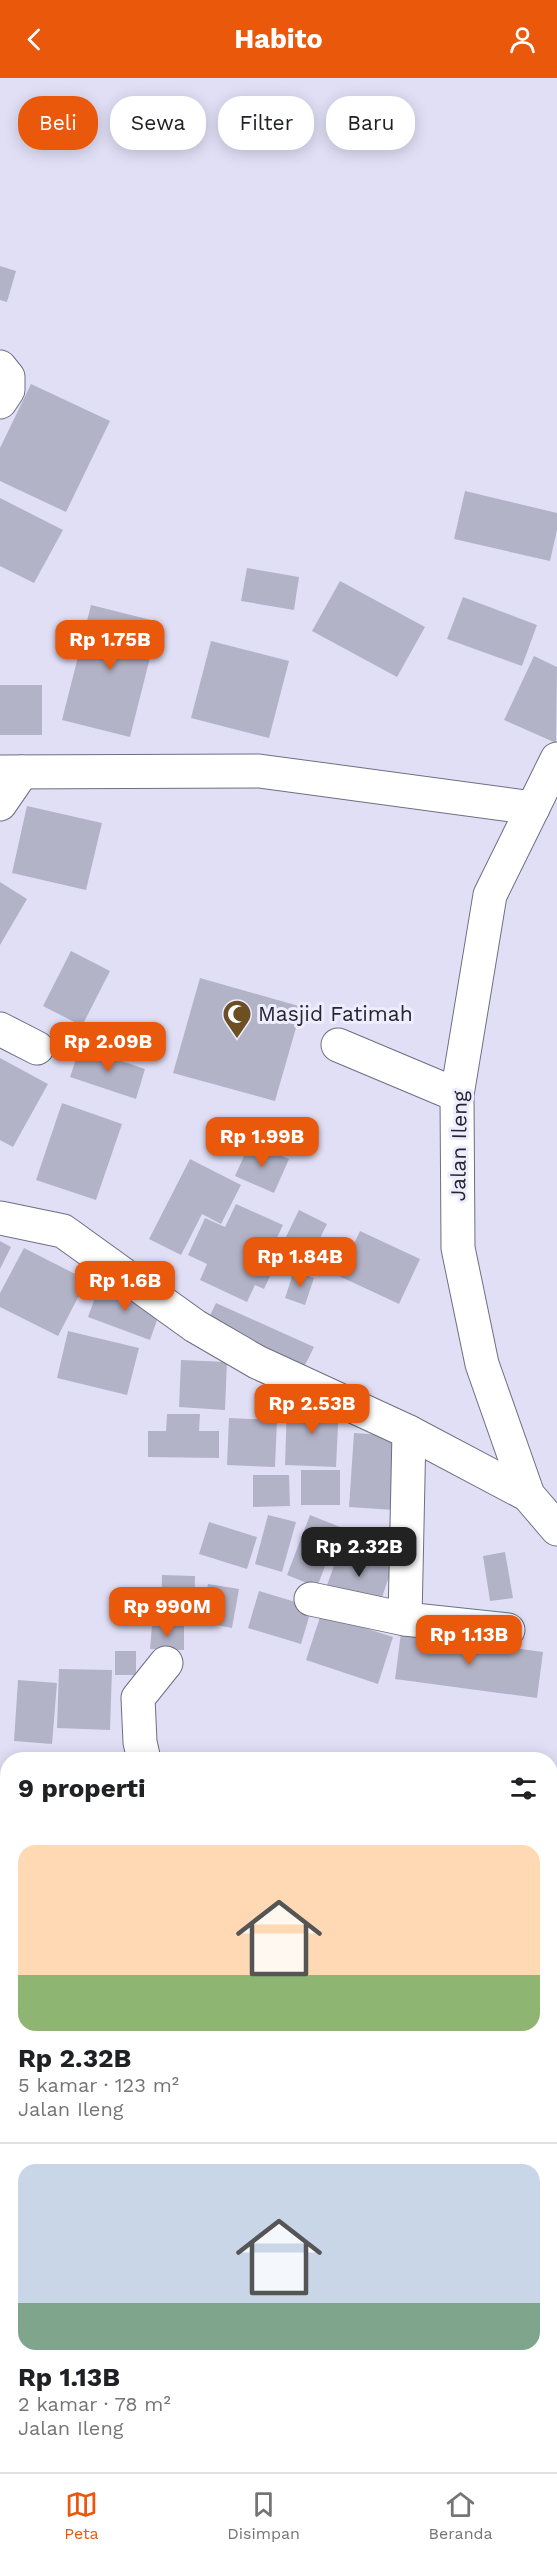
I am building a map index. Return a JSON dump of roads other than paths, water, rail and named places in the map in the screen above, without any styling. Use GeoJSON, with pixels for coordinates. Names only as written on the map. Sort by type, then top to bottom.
{"type":"FeatureCollection","features":[{"type":"Feature","properties":{"kind":"street"},"geometry":{"type":"LineString","coordinates":[[0,367],[8,377],[8,390],[0,402]]}},
{"type":"Feature","properties":{"kind":"street","name":"Jalan Ileng"},"geometry":{"type":"LineString","coordinates":[[557,759],[490,895],[457,1095],[458,1248],[482,1364],[528,1495],[557,1529]]}},
{"type":"Feature","properties":{"kind":"street"},"geometry":{"type":"LineString","coordinates":[[0,804],[11,772],[259,771],[533,808]]}},
{"type":"Feature","properties":{"kind":"street"},"geometry":{"type":"LineString","coordinates":[[0,1029],[37,1048]]}},
{"type":"Feature","properties":{"kind":"street"},"geometry":{"type":"LineString","coordinates":[[338,1045],[457,1095]]}},
{"type":"Feature","properties":{"kind":"street"},"geometry":{"type":"LineString","coordinates":[[0,1218],[63,1231],[195,1326],[257,1362],[409,1432],[528,1495]]}},
{"type":"Feature","properties":{"kind":"street"},"geometry":{"type":"LineString","coordinates":[[405,1619],[409,1432]]}},
{"type":"Feature","properties":{"kind":"street"},"geometry":{"type":"LineString","coordinates":[[311,1599],[405,1619],[508,1630]]}},
{"type":"Feature","properties":{"kind":"street"},"geometry":{"type":"LineString","coordinates":[[142,1752],[138,1698],[166,1663]]}},
{"type":"Feature","properties":{"kind":"place","name":"Masjid Fatimah"},"geometry":{"type":"Point","coordinates":[237,1040]}}]}
